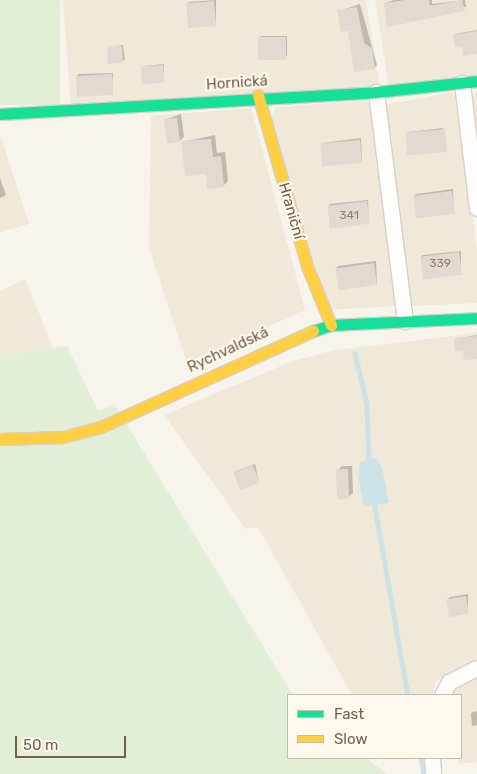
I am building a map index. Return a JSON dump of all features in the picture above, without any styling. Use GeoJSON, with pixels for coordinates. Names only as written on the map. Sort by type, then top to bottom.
{"type":"FeatureCollection","features":[{"type":"Feature","properties":{"kind":"street","name":"Hornická"},"geometry":{"type":"LineString","coordinates":[[0,114],[258,95],[376,92],[470,82]]}},
{"type":"Feature","properties":{"kind":"street"},"geometry":{"type":"LineString","coordinates":[[470,82],[477,208]]}},
{"type":"Feature","properties":{"kind":"street"},"geometry":{"type":"LineString","coordinates":[[376,92],[405,320]]}},
{"type":"Feature","properties":{"kind":"street","name":"Hraniční"},"geometry":{"type":"LineString","coordinates":[[258,95],[307,266],[331,326]]}},
{"type":"Feature","properties":{"kind":"street","name":"Rychvaldská"},"geometry":{"type":"LineString","coordinates":[[0,439],[62,437],[101,427],[287,340],[331,326],[405,320],[477,318]]}},
{"type":"Feature","properties":{"kind":"street"},"geometry":{"type":"LineString","coordinates":[[443,694],[449,682],[477,668]]}},
{"type":"Feature","properties":{"kind":"street"},"geometry":{"type":"LineString","coordinates":[[432,759],[433,774]]}},
{"type":"Feature","properties":{"kind":"shaded area"},"geometry":{"type":"Polygon","coordinates":[[[63,0],[366,0],[380,87],[71,108],[63,0]]]}},
{"type":"Feature","properties":{"kind":"shaded area"},"geometry":{"type":"Polygon","coordinates":[[[375,0],[477,0],[477,78],[389,87],[375,0]]]}},
{"type":"Feature","properties":{"kind":"shaded area"},"geometry":{"type":"Polygon","coordinates":[[[477,89],[477,160],[470,102],[477,89]]]}},
{"type":"Feature","properties":{"kind":"shaded area"},"geometry":{"type":"Polygon","coordinates":[[[452,92],[460,98],[477,253],[477,303],[409,306],[385,105],[452,92]]]}},
{"type":"Feature","properties":{"kind":"shaded area"},"geometry":{"type":"Polygon","coordinates":[[[365,101],[372,106],[395,306],[328,310],[270,120],[276,107],[365,101]]]}},
{"type":"Feature","properties":{"kind":"shaded area"},"geometry":{"type":"Polygon","coordinates":[[[251,108],[305,310],[187,363],[149,248],[151,116],[251,108]]]}},
{"type":"Feature","properties":{"kind":"shaded area"},"geometry":{"type":"Polygon","coordinates":[[[0,134],[29,224],[0,232],[0,134]]]}},
{"type":"Feature","properties":{"kind":"shaded area"},"geometry":{"type":"Polygon","coordinates":[[[25,279],[53,348],[0,356],[0,291],[25,279]]]}},
{"type":"Feature","properties":{"kind":"shaded area"},"geometry":{"type":"Polygon","coordinates":[[[477,333],[477,661],[436,681],[433,694],[351,694],[258,527],[246,529],[164,415],[293,361],[336,350],[477,333]]]}},
{"type":"Feature","properties":{"kind":"shaded area"},"geometry":{"type":"Polygon","coordinates":[[[369,458],[377,459],[382,468],[389,503],[364,506],[358,477],[360,463],[369,458]]]}},
{"type":"Feature","properties":{"kind":"shaded area"},"geometry":{"type":"Polygon","coordinates":[[[477,674],[477,762],[458,764],[458,759],[462,759],[462,694],[453,694],[460,682],[477,674]]]}},
{"type":"Feature","properties":{"kind":"green space"},"geometry":{"type":"Polygon","coordinates":[[[0,0],[60,0],[60,105],[0,105],[0,0]]]}},
{"type":"Feature","properties":{"kind":"green space"},"geometry":{"type":"Polygon","coordinates":[[[67,346],[98,411],[114,404],[292,694],[287,694],[287,759],[367,759],[387,774],[0,774],[0,356],[67,346]]]}},
{"type":"Feature","properties":{"kind":"building"},"geometry":{"type":"Polygon","coordinates":[[[406,0],[429,0],[430,6],[462,0],[465,11],[387,27],[384,3],[406,0]]]}},
{"type":"Feature","properties":{"kind":"building"},"geometry":{"type":"Polygon","coordinates":[[[214,1],[216,26],[188,28],[186,3],[214,1]]]}},
{"type":"Feature","properties":{"kind":"building"},"geometry":{"type":"Polygon","coordinates":[[[357,7],[364,43],[372,48],[375,69],[354,72],[348,31],[341,32],[337,10],[357,7]]]}},
{"type":"Feature","properties":{"kind":"building"},"geometry":{"type":"Polygon","coordinates":[[[477,31],[477,54],[463,56],[462,47],[455,47],[453,35],[477,31]]]}},
{"type":"Feature","properties":{"kind":"building"},"geometry":{"type":"Polygon","coordinates":[[[258,37],[286,37],[286,60],[258,60],[258,37]]]}},
{"type":"Feature","properties":{"kind":"building"},"geometry":{"type":"Polygon","coordinates":[[[122,46],[123,63],[108,64],[107,47],[122,46]]]}},
{"type":"Feature","properties":{"kind":"building"},"geometry":{"type":"Polygon","coordinates":[[[163,65],[164,83],[142,84],[141,66],[163,65]]]}},
{"type":"Feature","properties":{"kind":"building"},"geometry":{"type":"Polygon","coordinates":[[[112,74],[113,95],[77,97],[76,76],[112,74]]]}},
{"type":"Feature","properties":{"kind":"building"},"geometry":{"type":"Polygon","coordinates":[[[177,118],[180,142],[167,143],[164,120],[177,118]]]}},
{"type":"Feature","properties":{"kind":"building"},"geometry":{"type":"Polygon","coordinates":[[[445,129],[447,152],[407,155],[405,132],[445,129]]]}},
{"type":"Feature","properties":{"kind":"building"},"geometry":{"type":"Polygon","coordinates":[[[211,139],[213,157],[221,156],[224,187],[207,189],[206,174],[185,176],[181,141],[211,139]]]}},
{"type":"Feature","properties":{"kind":"building"},"geometry":{"type":"Polygon","coordinates":[[[360,140],[362,163],[322,166],[320,143],[360,140]]]}},
{"type":"Feature","properties":{"kind":"building"},"geometry":{"type":"Polygon","coordinates":[[[452,191],[455,214],[416,219],[413,196],[452,191]]]}},
{"type":"Feature","properties":{"kind":"building"},"geometry":{"type":"Polygon","coordinates":[[[367,201],[370,224],[330,229],[327,206],[367,201]]]}},
{"type":"Feature","properties":{"kind":"building"},"geometry":{"type":"Polygon","coordinates":[[[459,252],[462,275],[423,280],[420,257],[459,252]]]}},
{"type":"Feature","properties":{"kind":"building"},"geometry":{"type":"Polygon","coordinates":[[[374,263],[377,285],[338,290],[335,268],[374,263]]]}},
{"type":"Feature","properties":{"kind":"building"},"geometry":{"type":"Polygon","coordinates":[[[477,336],[477,359],[464,360],[463,351],[455,351],[454,338],[477,336]]]}},
{"type":"Feature","properties":{"kind":"building"},"geometry":{"type":"Polygon","coordinates":[[[253,465],[260,483],[240,490],[233,473],[253,465]]]}},
{"type":"Feature","properties":{"kind":"building"},"geometry":{"type":"Polygon","coordinates":[[[336,469],[348,469],[349,499],[337,499],[336,469]]]}},
{"type":"Feature","properties":{"kind":"building"},"geometry":{"type":"Polygon","coordinates":[[[466,596],[469,614],[449,617],[446,599],[466,596]]]}},
{"type":"Feature","properties":{"kind":"waterway"},"geometry":{"type":"LineString","coordinates":[[355,353],[367,404],[369,463]]}},
{"type":"Feature","properties":{"kind":"waterway"},"geometry":{"type":"LineString","coordinates":[[374,501],[408,694]]}},
{"type":"Feature","properties":{"kind":"waterway"},"geometry":{"type":"LineString","coordinates":[[421,759],[424,774]]}},
{"type":"Feature","properties":{"kind":"traffic: fast"},"geometry":{"type":"LineString","coordinates":[[0,114],[376,92],[477,81]]}},
{"type":"Feature","properties":{"kind":"traffic: fast"},"geometry":{"type":"LineString","coordinates":[[313,331],[331,325],[477,318]]}},
{"type":"Feature","properties":{"kind":"traffic: slow"},"geometry":{"type":"LineString","coordinates":[[258,95],[307,266],[331,325]]}},
{"type":"Feature","properties":{"kind":"traffic: slow"},"geometry":{"type":"LineString","coordinates":[[0,439],[63,437],[101,427],[313,331]]}}]}
